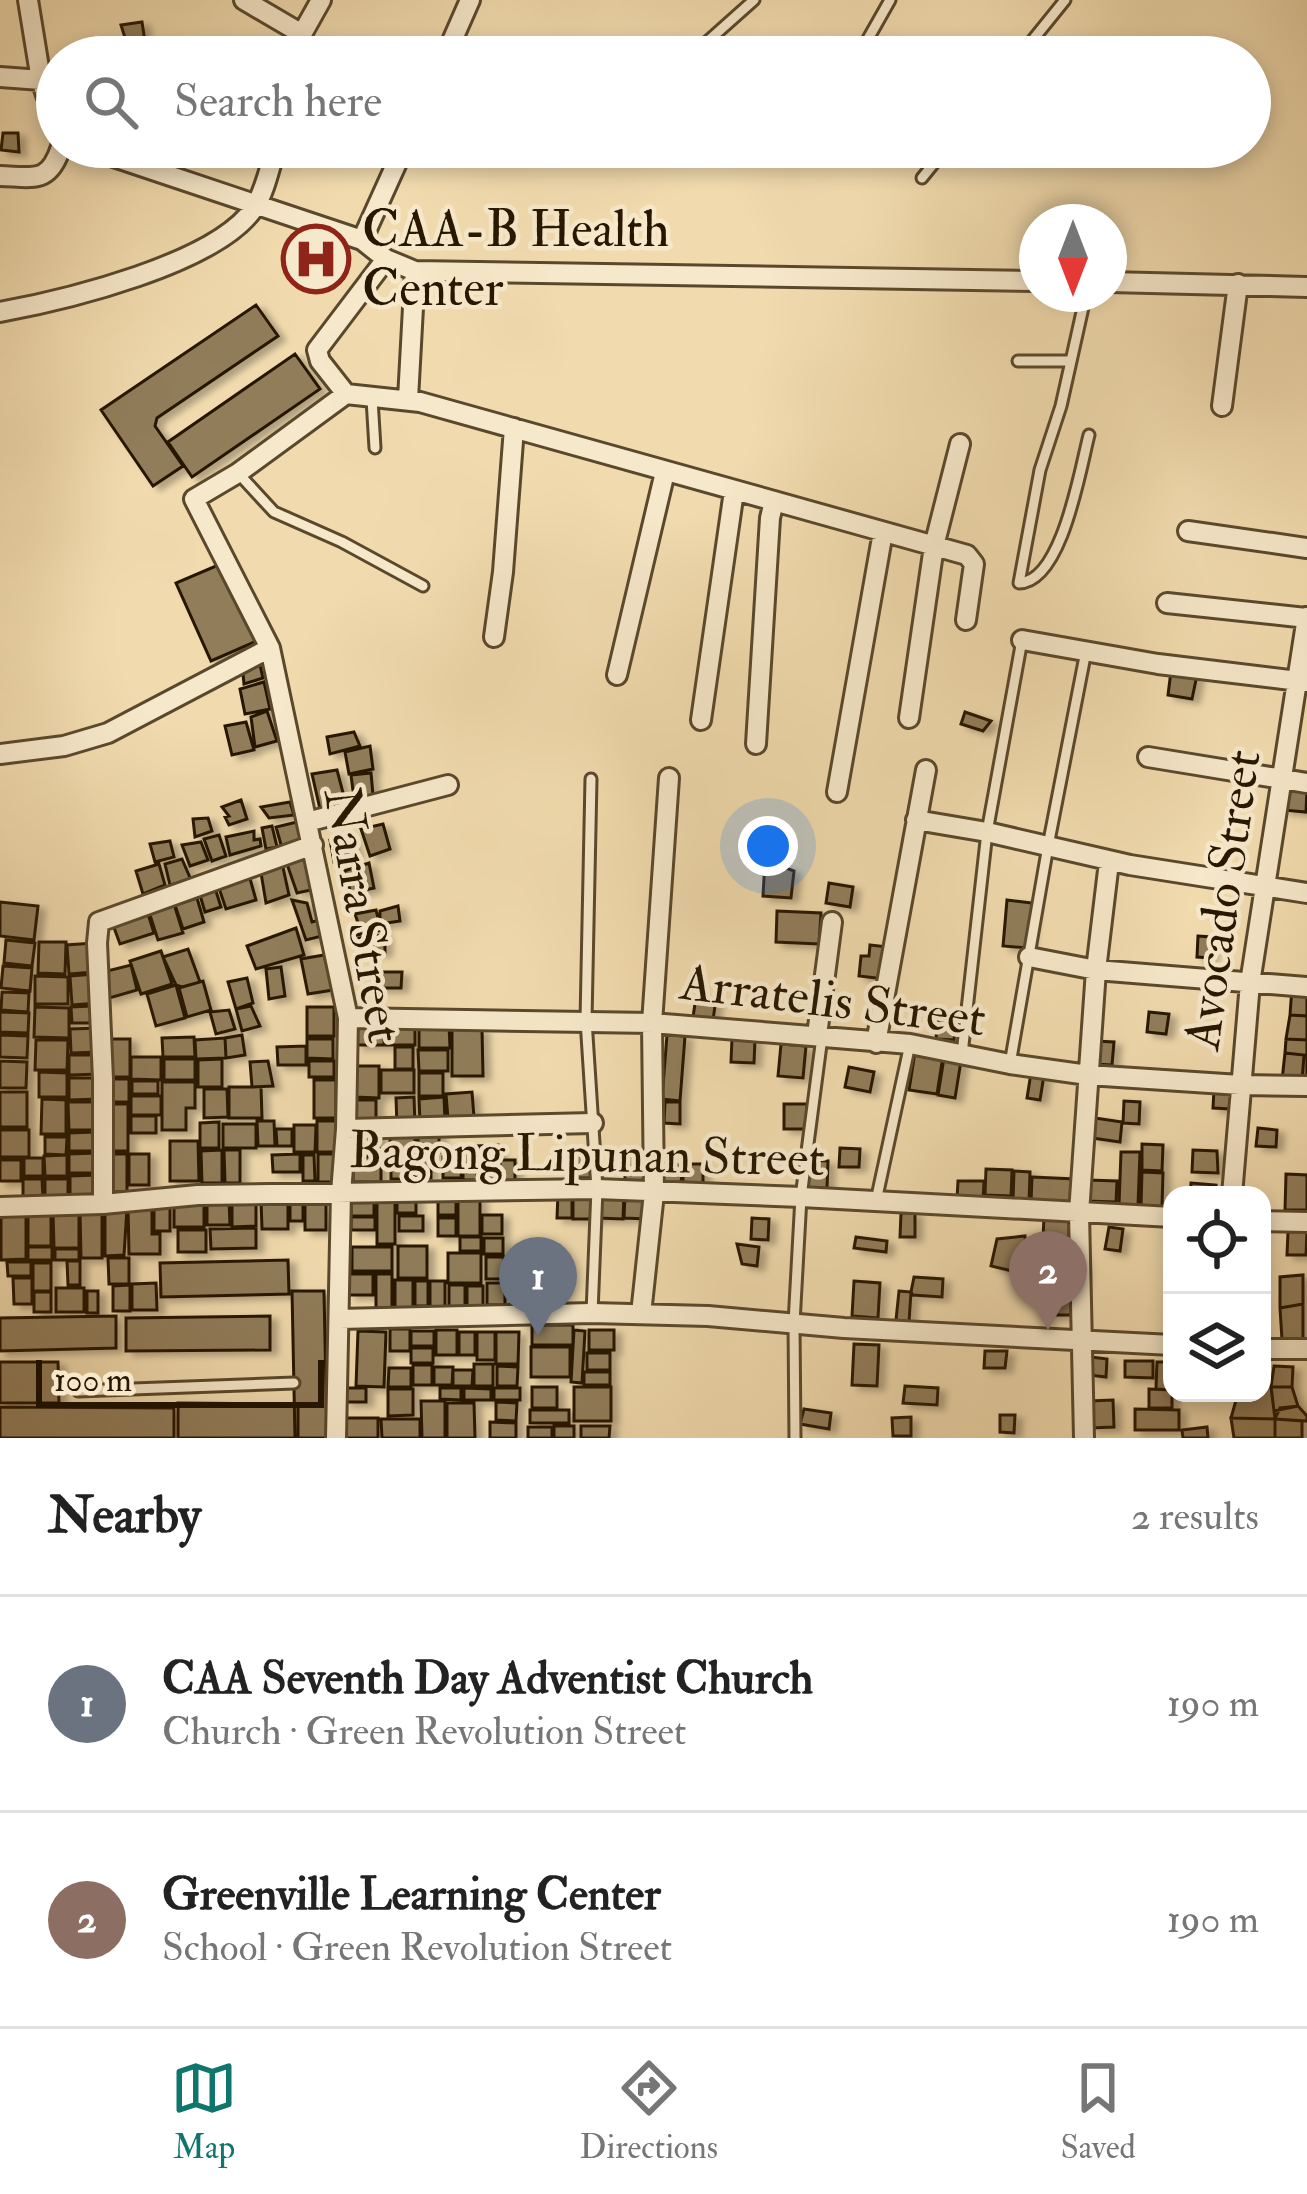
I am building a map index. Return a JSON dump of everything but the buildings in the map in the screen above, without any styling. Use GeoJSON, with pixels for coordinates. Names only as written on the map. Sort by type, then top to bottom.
{"type":"FeatureCollection","features":[{"type":"Feature","properties":{"kind":"street"},"geometry":{"type":"LineString","coordinates":[[28,0],[36,49]]}},
{"type":"Feature","properties":{"kind":"street"},"geometry":{"type":"LineString","coordinates":[[244,0],[291,36]]}},
{"type":"Feature","properties":{"kind":"street"},"geometry":{"type":"LineString","coordinates":[[312,36],[321,0]]}},
{"type":"Feature","properties":{"kind":"street"},"geometry":{"type":"LineString","coordinates":[[454,36],[470,0]]}},
{"type":"Feature","properties":{"kind":"street"},"geometry":{"type":"LineString","coordinates":[[0,77],[36,80]]}},
{"type":"Feature","properties":{"kind":"street"},"geometry":{"type":"LineString","coordinates":[[0,176],[40,178],[52,168]]}},
{"type":"Feature","properties":{"kind":"street"},"geometry":{"type":"LineString","coordinates":[[147,168],[362,240],[386,259],[415,271],[1019,280]]}},
{"type":"Feature","properties":{"kind":"street"},"geometry":{"type":"LineString","coordinates":[[0,312],[120,283],[206,248],[242,223],[257,205],[269,168]]}},
{"type":"Feature","properties":{"kind":"street"},"geometry":{"type":"LineString","coordinates":[[362,240],[395,168]]}},
{"type":"Feature","properties":{"kind":"street"},"geometry":{"type":"LineString","coordinates":[[386,259],[317,350],[346,394],[408,399],[967,554],[974,565],[966,620]]}},
{"type":"Feature","properties":{"kind":"street"},"geometry":{"type":"LineString","coordinates":[[1127,282],[1300,286],[1307,268]]}},
{"type":"Feature","properties":{"kind":"street"},"geometry":{"type":"LineString","coordinates":[[408,399],[415,271]]}},
{"type":"Feature","properties":{"kind":"street"},"geometry":{"type":"LineString","coordinates":[[1222,406],[1238,284]]}},
{"type":"Feature","properties":{"kind":"street"},"geometry":{"type":"LineString","coordinates":[[238,473],[346,394]]}},
{"type":"Feature","properties":{"kind":"street"},"geometry":{"type":"LineString","coordinates":[[494,638],[514,428]]}},
{"type":"Feature","properties":{"kind":"street"},"geometry":{"type":"LineString","coordinates":[[908,718],[934,546],[960,443]]}},
{"type":"Feature","properties":{"kind":"street"},"geometry":{"type":"LineString","coordinates":[[617,676],[665,472]]}},
{"type":"Feature","properties":{"kind":"street","name":"Narra Street"},"geometry":{"type":"LineString","coordinates":[[238,473],[194,499],[270,648],[348,1018],[339,1319],[331,1383],[336,1438]]}},
{"type":"Feature","properties":{"kind":"street"},"geometry":{"type":"LineString","coordinates":[[701,720],[734,490]]}},
{"type":"Feature","properties":{"kind":"street"},"geometry":{"type":"LineString","coordinates":[[756,744],[774,501]]}},
{"type":"Feature","properties":{"kind":"street"},"geometry":{"type":"LineString","coordinates":[[1188,531],[1307,548]]}},
{"type":"Feature","properties":{"kind":"street"},"geometry":{"type":"LineString","coordinates":[[837,792],[883,532]]}},
{"type":"Feature","properties":{"kind":"street"},"geometry":{"type":"LineString","coordinates":[[1167,603],[1307,618]]}},
{"type":"Feature","properties":{"kind":"street","name":"Avocado Street"},"geometry":{"type":"LineString","coordinates":[[1233,1186],[1250,982],[1281,781],[1302,682],[1307,618]]}},
{"type":"Feature","properties":{"kind":"street"},"geometry":{"type":"LineString","coordinates":[[1022,640],[1302,682]]}},
{"type":"Feature","properties":{"kind":"street"},"geometry":{"type":"LineString","coordinates":[[0,754],[64,746],[108,733],[270,648]]}},
{"type":"Feature","properties":{"kind":"street"},"geometry":{"type":"LineString","coordinates":[[1148,757],[1307,783]]}},
{"type":"Feature","properties":{"kind":"street"},"geometry":{"type":"LineString","coordinates":[[875,1043],[926,770]]}},
{"type":"Feature","properties":{"kind":"street"},"geometry":{"type":"LineString","coordinates":[[641,1314],[654,1193],[652,1022],[669,778]]}},
{"type":"Feature","properties":{"kind":"street"},"geometry":{"type":"LineString","coordinates":[[307,822],[448,785]]}},
{"type":"Feature","properties":{"kind":"street"},"geometry":{"type":"LineString","coordinates":[[916,820],[1109,862],[1307,893]]}},
{"type":"Feature","properties":{"kind":"street"},"geometry":{"type":"LineString","coordinates":[[103,1204],[99,922],[313,845]]}},
{"type":"Feature","properties":{"kind":"street"},"geometry":{"type":"LineString","coordinates":[[1084,1438],[1079,1214],[1096,970],[1109,862]]}},
{"type":"Feature","properties":{"kind":"street"},"geometry":{"type":"LineString","coordinates":[[819,1035],[832,922]]}},
{"type":"Feature","properties":{"kind":"street"},"geometry":{"type":"LineString","coordinates":[[1029,957],[1096,970],[1307,987]]}},
{"type":"Feature","properties":{"kind":"street","name":"Arratelis Street"},"geometry":{"type":"LineString","coordinates":[[348,1018],[652,1022],[910,1044],[1088,1075],[1307,1086]]}},
{"type":"Feature","properties":{"kind":"street"},"geometry":{"type":"LineString","coordinates":[[346,1129],[593,1123]]}},
{"type":"Feature","properties":{"kind":"street","name":"Bagong Lipunan Street"},"geometry":{"type":"LineString","coordinates":[[0,1207],[198,1195],[598,1190],[1163,1217]]}},
{"type":"Feature","properties":{"kind":"street"},"geometry":{"type":"LineString","coordinates":[[1271,1221],[1307,1222]]}},
{"type":"Feature","properties":{"kind":"street"},"geometry":{"type":"LineString","coordinates":[[339,1319],[641,1314],[1163,1345]]}},
{"type":"Feature","properties":{"kind":"street"},"geometry":{"type":"LineString","coordinates":[[1271,1348],[1307,1349]]}},
{"type":"Feature","properties":{"kind":"lane"},"geometry":{"type":"LineString","coordinates":[[714,36],[754,0]]}},
{"type":"Feature","properties":{"kind":"lane"},"geometry":{"type":"LineString","coordinates":[[870,36],[890,0]]}},
{"type":"Feature","properties":{"kind":"lane"},"geometry":{"type":"LineString","coordinates":[[1036,36],[1064,0]]}},
{"type":"Feature","properties":{"kind":"lane"},"geometry":{"type":"LineString","coordinates":[[922,178],[930,168]]}},
{"type":"Feature","properties":{"kind":"lane"},"geometry":{"type":"LineString","coordinates":[[1082,312],[1040,470],[1018,583],[1031,581],[1056,553],[1089,435]]}},
{"type":"Feature","properties":{"kind":"lane"},"geometry":{"type":"LineString","coordinates":[[1018,361],[1071,361]]}},
{"type":"Feature","properties":{"kind":"lane"},"geometry":{"type":"LineString","coordinates":[[372,398],[375,448]]}},
{"type":"Feature","properties":{"kind":"lane"},"geometry":{"type":"LineString","coordinates":[[238,473],[274,512],[343,542],[423,586]]}},
{"type":"Feature","properties":{"kind":"lane"},"geometry":{"type":"LineString","coordinates":[[962,1054],[987,832],[1022,640]]}},
{"type":"Feature","properties":{"kind":"lane"},"geometry":{"type":"LineString","coordinates":[[1010,1064],[1086,651]]}},
{"type":"Feature","properties":{"kind":"lane"},"geometry":{"type":"LineString","coordinates":[[591,779],[586,1020],[598,1190],[592,1313]]}},
{"type":"Feature","properties":{"kind":"lane"},"geometry":{"type":"LineString","coordinates":[[794,1438],[801,1197],[819,1035]]}},
{"type":"Feature","properties":{"kind":"lane"},"geometry":{"type":"LineString","coordinates":[[875,1201],[910,1044]]}},
{"type":"Feature","properties":{"kind":"lane"},"geometry":{"type":"LineString","coordinates":[[78,1391],[294,1383]]}},
{"type":"Feature","properties":{"kind":"place","name":"CAA-B Health Center"},"geometry":{"type":"Point","coordinates":[316,259]}},
{"type":"Feature","properties":{"kind":"place","name":"Greenville Learning Center"},"geometry":{"type":"Point","coordinates":[1048,1330]}},
{"type":"Feature","properties":{"kind":"place","name":"CAA Seventh Day Adventist Church"},"geometry":{"type":"Point","coordinates":[538,1336]}}]}
